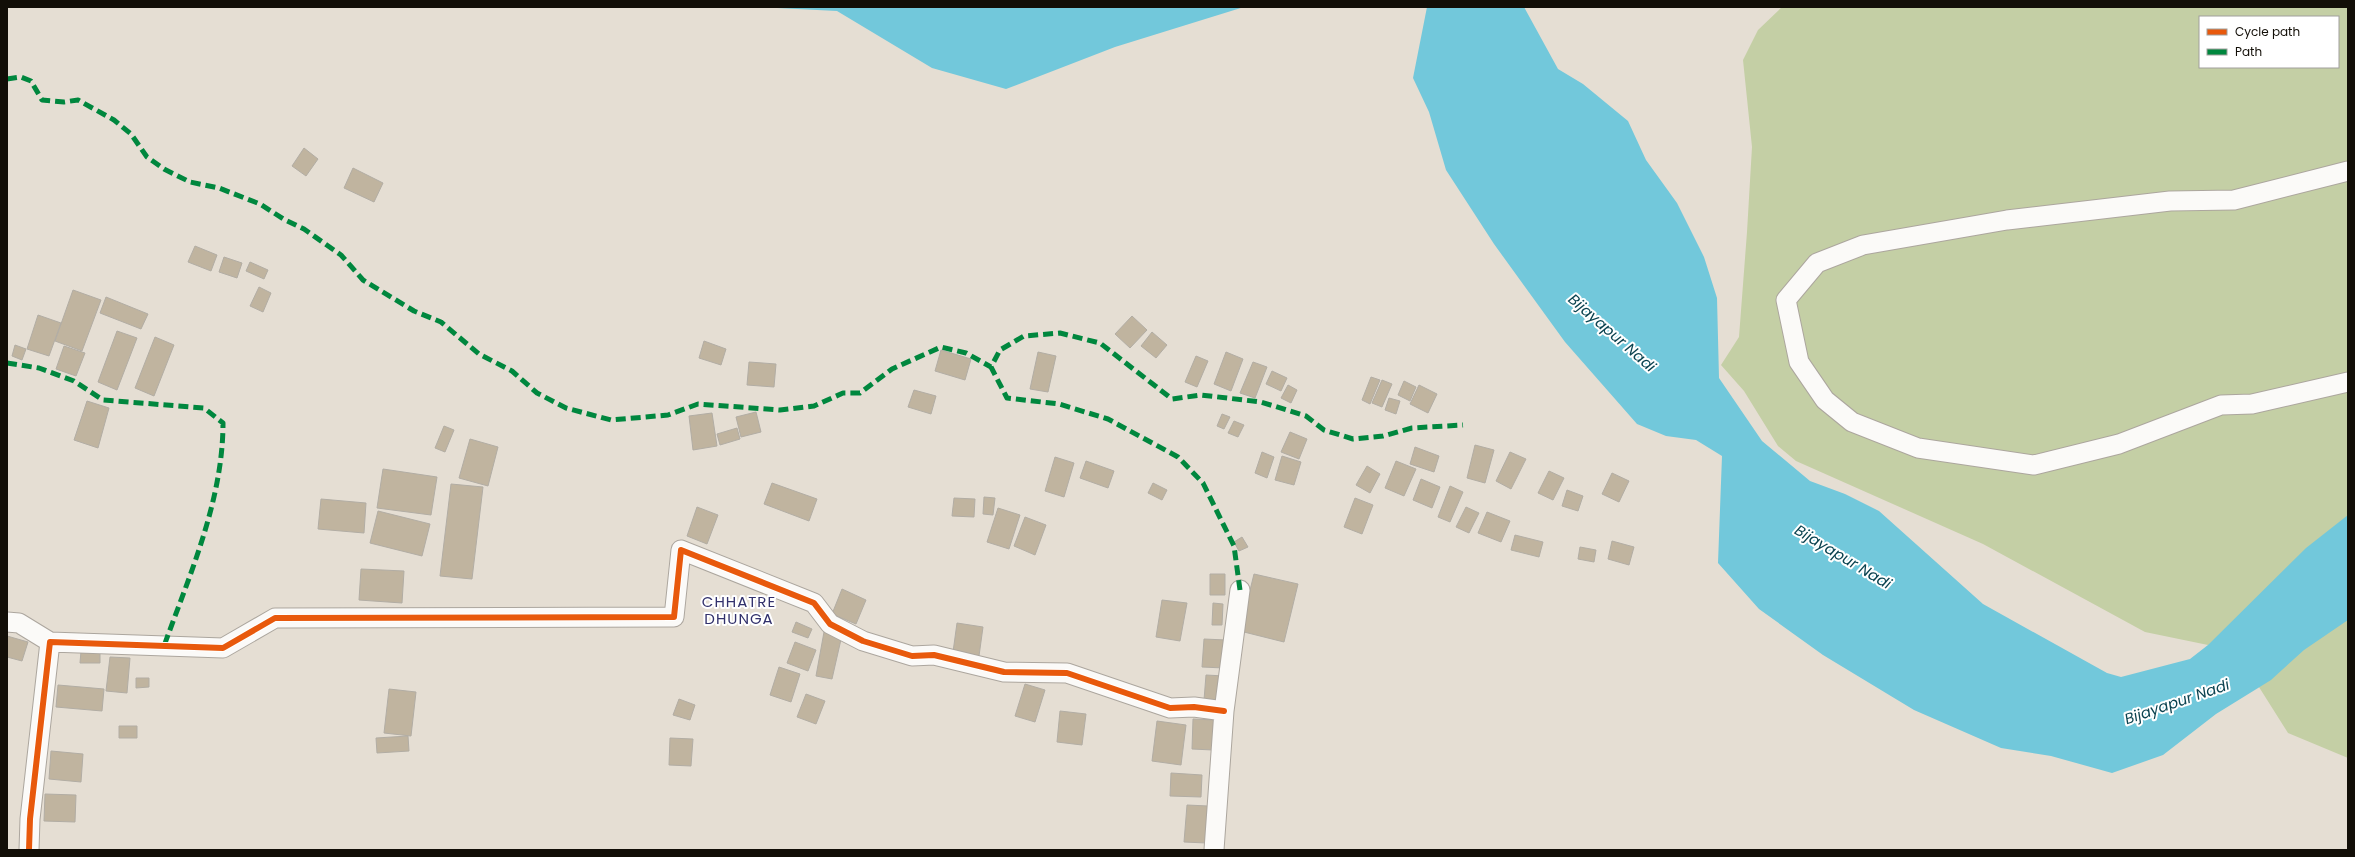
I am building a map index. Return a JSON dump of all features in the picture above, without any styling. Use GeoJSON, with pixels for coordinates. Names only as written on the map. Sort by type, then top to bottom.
{"type":"FeatureCollection","features":[{"type":"Feature","properties":{"kind":"street"},"geometry":{"type":"LineString","coordinates":[[2348,171],[2234,200],[2170,201],[2007,220],[1863,245],[1817,263],[1786,300],[1799,362],[1825,400],[1852,422],[1918,448],[2034,466],[2118,444],[2221,405],[2252,404],[2348,382]]}},
{"type":"Feature","properties":{"kind":"street"},"geometry":{"type":"LineString","coordinates":[[7,622],[20,623],[50,642],[223,648],[274,618],[674,617],[680,550],[814,603],[830,624],[863,641],[912,656],[934,655],[1004,672],[1066,674],[1170,708],[1194,707],[1224,711]]}},
{"type":"Feature","properties":{"kind":"street"},"geometry":{"type":"LineString","coordinates":[[1214,850],[1224,711],[1240,590]]}},
{"type":"Feature","properties":{"kind":"street"},"geometry":{"type":"LineString","coordinates":[[29,850],[30,819],[50,642]]}},
{"type":"Feature","properties":{"kind":"green space"},"geometry":{"type":"Polygon","coordinates":[[[1782,7],[2348,7],[2348,758],[2288,733],[2252,676],[2208,645],[2145,632],[1983,544],[1796,461],[1778,446],[1744,391],[1721,365],[1739,337],[1747,232],[1752,147],[1743,60],[1758,30],[1782,7]]]}},
{"type":"Feature","properties":{"kind":"water"},"geometry":{"type":"Polygon","coordinates":[[[758,7],[1244,7],[1115,47],[1006,89],[932,68],[837,11],[758,7]]]}},
{"type":"Feature","properties":{"kind":"water","name":"Bijayapur Nadi"},"geometry":{"type":"Polygon","coordinates":[[[1427,7],[1524,7],[1558,69],[1583,84],[1628,121],[1646,160],[1677,203],[1704,257],[1717,298],[1719,378],[1762,441],[1810,481],[1845,494],[1879,511],[1983,604],[2107,673],[2121,677],[2190,659],[2208,645],[2306,548],[2348,515],[2348,620],[2304,650],[2271,680],[2216,714],[2163,755],[2112,773],[2051,756],[2001,748],[1914,710],[1823,655],[1759,609],[1718,563],[1722,456],[1696,440],[1666,436],[1637,424],[1565,342],[1494,244],[1446,170],[1429,112],[1413,78],[1427,7]]]}},
{"type":"Feature","properties":{"kind":"building"},"geometry":{"type":"Polygon","coordinates":[[[304,148],[318,159],[306,176],[292,166],[304,148]]]}},
{"type":"Feature","properties":{"kind":"building"},"geometry":{"type":"Polygon","coordinates":[[[353,168],[383,183],[374,202],[344,188],[353,168]]]}},
{"type":"Feature","properties":{"kind":"building"},"geometry":{"type":"Polygon","coordinates":[[[195,246],[217,255],[211,271],[188,262],[195,246]]]}},
{"type":"Feature","properties":{"kind":"building"},"geometry":{"type":"Polygon","coordinates":[[[224,257],[242,263],[237,278],[219,272],[224,257]]]}},
{"type":"Feature","properties":{"kind":"building"},"geometry":{"type":"Polygon","coordinates":[[[250,262],[268,270],[264,279],[246,271],[250,262]]]}},
{"type":"Feature","properties":{"kind":"building"},"geometry":{"type":"Polygon","coordinates":[[[259,287],[271,293],[263,312],[250,306],[259,287]]]}},
{"type":"Feature","properties":{"kind":"building"},"geometry":{"type":"Polygon","coordinates":[[[73,290],[101,300],[82,351],[55,341],[73,290]]]}},
{"type":"Feature","properties":{"kind":"building"},"geometry":{"type":"Polygon","coordinates":[[[106,297],[148,314],[141,329],[100,313],[106,297]]]}},
{"type":"Feature","properties":{"kind":"building"},"geometry":{"type":"Polygon","coordinates":[[[38,315],[61,323],[49,356],[27,349],[38,315]]]}},
{"type":"Feature","properties":{"kind":"building"},"geometry":{"type":"Polygon","coordinates":[[[1132,316],[1147,330],[1130,348],[1115,334],[1132,316]]]}},
{"type":"Feature","properties":{"kind":"building"},"geometry":{"type":"Polygon","coordinates":[[[117,331],[137,338],[117,390],[98,382],[117,331]]]}},
{"type":"Feature","properties":{"kind":"building"},"geometry":{"type":"Polygon","coordinates":[[[1152,332],[1167,345],[1156,358],[1141,346],[1152,332]]]}},
{"type":"Feature","properties":{"kind":"building"},"geometry":{"type":"Polygon","coordinates":[[[155,337],[174,345],[154,396],[135,388],[155,337]]]}},
{"type":"Feature","properties":{"kind":"building"},"geometry":{"type":"Polygon","coordinates":[[[704,341],[726,349],[721,365],[699,358],[704,341]]]}},
{"type":"Feature","properties":{"kind":"building"},"geometry":{"type":"Polygon","coordinates":[[[15,345],[26,349],[22,360],[12,356],[15,345]]]}},
{"type":"Feature","properties":{"kind":"building"},"geometry":{"type":"Polygon","coordinates":[[[64,346],[85,353],[76,376],[56,369],[64,346]]]}},
{"type":"Feature","properties":{"kind":"building"},"geometry":{"type":"Polygon","coordinates":[[[941,350],[971,359],[965,380],[935,371],[941,350]]]}},
{"type":"Feature","properties":{"kind":"building"},"geometry":{"type":"Polygon","coordinates":[[[1038,352],[1056,356],[1048,392],[1030,389],[1038,352]]]}},
{"type":"Feature","properties":{"kind":"building"},"geometry":{"type":"Polygon","coordinates":[[[1226,352],[1243,359],[1231,391],[1214,384],[1226,352]]]}},
{"type":"Feature","properties":{"kind":"building"},"geometry":{"type":"Polygon","coordinates":[[[1196,356],[1208,361],[1197,387],[1185,382],[1196,356]]]}},
{"type":"Feature","properties":{"kind":"building"},"geometry":{"type":"Polygon","coordinates":[[[749,362],[776,364],[774,387],[747,385],[749,362]]]}},
{"type":"Feature","properties":{"kind":"building"},"geometry":{"type":"Polygon","coordinates":[[[1253,362],[1267,367],[1255,398],[1240,393],[1253,362]]]}},
{"type":"Feature","properties":{"kind":"building"},"geometry":{"type":"Polygon","coordinates":[[[1272,371],[1287,378],[1281,391],[1266,384],[1272,371]]]}},
{"type":"Feature","properties":{"kind":"building"},"geometry":{"type":"Polygon","coordinates":[[[1371,377],[1380,380],[1370,404],[1362,400],[1371,377]]]}},
{"type":"Feature","properties":{"kind":"building"},"geometry":{"type":"Polygon","coordinates":[[[1382,380],[1392,384],[1382,407],[1372,403],[1382,380]]]}},
{"type":"Feature","properties":{"kind":"building"},"geometry":{"type":"Polygon","coordinates":[[[1404,381],[1416,387],[1410,401],[1398,395],[1404,381]]]}},
{"type":"Feature","properties":{"kind":"building"},"geometry":{"type":"Polygon","coordinates":[[[1288,385],[1297,390],[1291,403],[1281,398],[1288,385]]]}},
{"type":"Feature","properties":{"kind":"building"},"geometry":{"type":"Polygon","coordinates":[[[1419,385],[1437,394],[1428,413],[1410,404],[1419,385]]]}},
{"type":"Feature","properties":{"kind":"building"},"geometry":{"type":"Polygon","coordinates":[[[914,390],[936,396],[931,414],[908,407],[914,390]]]}},
{"type":"Feature","properties":{"kind":"building"},"geometry":{"type":"Polygon","coordinates":[[[1389,398],[1400,401],[1396,414],[1385,410],[1389,398]]]}},
{"type":"Feature","properties":{"kind":"building"},"geometry":{"type":"Polygon","coordinates":[[[87,401],[109,408],[98,448],[74,440],[87,401]]]}},
{"type":"Feature","properties":{"kind":"building"},"geometry":{"type":"Polygon","coordinates":[[[756,412],[761,432],[741,437],[736,417],[756,412]]]}},
{"type":"Feature","properties":{"kind":"building"},"geometry":{"type":"Polygon","coordinates":[[[712,413],[717,446],[693,450],[689,416],[712,413]]]}},
{"type":"Feature","properties":{"kind":"building"},"geometry":{"type":"Polygon","coordinates":[[[1222,414],[1230,417],[1224,429],[1217,426],[1222,414]]]}},
{"type":"Feature","properties":{"kind":"building"},"geometry":{"type":"Polygon","coordinates":[[[1234,421],[1244,425],[1238,437],[1228,433],[1234,421]]]}},
{"type":"Feature","properties":{"kind":"building"},"geometry":{"type":"Polygon","coordinates":[[[444,426],[454,430],[445,452],[435,448],[444,426]]]}},
{"type":"Feature","properties":{"kind":"building"},"geometry":{"type":"Polygon","coordinates":[[[737,428],[740,439],[720,445],[717,434],[737,428]]]}},
{"type":"Feature","properties":{"kind":"building"},"geometry":{"type":"Polygon","coordinates":[[[1290,432],[1307,439],[1299,459],[1281,452],[1290,432]]]}},
{"type":"Feature","properties":{"kind":"building"},"geometry":{"type":"Polygon","coordinates":[[[470,439],[498,447],[488,486],[459,478],[470,439]]]}},
{"type":"Feature","properties":{"kind":"building"},"geometry":{"type":"Polygon","coordinates":[[[1475,445],[1494,450],[1485,483],[1467,478],[1475,445]]]}},
{"type":"Feature","properties":{"kind":"building"},"geometry":{"type":"Polygon","coordinates":[[[1415,447],[1439,456],[1434,472],[1410,464],[1415,447]]]}},
{"type":"Feature","properties":{"kind":"building"},"geometry":{"type":"Polygon","coordinates":[[[1262,452],[1274,457],[1267,478],[1255,473],[1262,452]]]}},
{"type":"Feature","properties":{"kind":"building"},"geometry":{"type":"Polygon","coordinates":[[[1510,452],[1526,459],[1511,489],[1496,481],[1510,452]]]}},
{"type":"Feature","properties":{"kind":"building"},"geometry":{"type":"Polygon","coordinates":[[[1282,456],[1301,462],[1294,485],[1275,480],[1282,456]]]}},
{"type":"Feature","properties":{"kind":"building"},"geometry":{"type":"Polygon","coordinates":[[[1055,457],[1074,463],[1064,497],[1045,491],[1055,457]]]}},
{"type":"Feature","properties":{"kind":"building"},"geometry":{"type":"Polygon","coordinates":[[[1086,461],[1114,471],[1108,488],[1080,478],[1086,461]]]}},
{"type":"Feature","properties":{"kind":"building"},"geometry":{"type":"Polygon","coordinates":[[[1396,461],[1416,469],[1404,496],[1385,488],[1396,461]]]}},
{"type":"Feature","properties":{"kind":"building"},"geometry":{"type":"Polygon","coordinates":[[[1367,466],[1380,474],[1370,493],[1356,485],[1367,466]]]}},
{"type":"Feature","properties":{"kind":"building"},"geometry":{"type":"Polygon","coordinates":[[[383,469],[437,477],[431,515],[377,508],[383,469]]]}},
{"type":"Feature","properties":{"kind":"building"},"geometry":{"type":"Polygon","coordinates":[[[1549,471],[1564,478],[1553,500],[1538,493],[1549,471]]]}},
{"type":"Feature","properties":{"kind":"building"},"geometry":{"type":"Polygon","coordinates":[[[1612,473],[1629,481],[1619,502],[1602,494],[1612,473]]]}},
{"type":"Feature","properties":{"kind":"building"},"geometry":{"type":"Polygon","coordinates":[[[1421,479],[1440,487],[1432,508],[1413,500],[1421,479]]]}},
{"type":"Feature","properties":{"kind":"building"},"geometry":{"type":"Polygon","coordinates":[[[772,483],[817,499],[809,521],[764,504],[772,483]]]}},
{"type":"Feature","properties":{"kind":"building"},"geometry":{"type":"Polygon","coordinates":[[[1153,483],[1167,490],[1162,500],[1148,493],[1153,483]]]}},
{"type":"Feature","properties":{"kind":"building"},"geometry":{"type":"Polygon","coordinates":[[[451,484],[483,487],[472,579],[440,576],[451,484]]]}},
{"type":"Feature","properties":{"kind":"building"},"geometry":{"type":"Polygon","coordinates":[[[1450,486],[1463,492],[1450,522],[1438,517],[1450,486]]]}},
{"type":"Feature","properties":{"kind":"building"},"geometry":{"type":"Polygon","coordinates":[[[1567,490],[1583,496],[1578,511],[1562,506],[1567,490]]]}},
{"type":"Feature","properties":{"kind":"building"},"geometry":{"type":"Polygon","coordinates":[[[984,497],[995,498],[993,515],[983,514],[984,497]]]}},
{"type":"Feature","properties":{"kind":"building"},"geometry":{"type":"Polygon","coordinates":[[[954,498],[975,499],[974,517],[952,516],[954,498]]]}},
{"type":"Feature","properties":{"kind":"building"},"geometry":{"type":"Polygon","coordinates":[[[1355,498],[1373,505],[1362,534],[1344,527],[1355,498]]]}},
{"type":"Feature","properties":{"kind":"building"},"geometry":{"type":"Polygon","coordinates":[[[321,499],[366,503],[364,533],[318,529],[321,499]]]}},
{"type":"Feature","properties":{"kind":"building"},"geometry":{"type":"Polygon","coordinates":[[[697,507],[718,515],[707,544],[687,536],[697,507]]]}},
{"type":"Feature","properties":{"kind":"building"},"geometry":{"type":"Polygon","coordinates":[[[1466,507],[1479,513],[1469,533],[1456,527],[1466,507]]]}},
{"type":"Feature","properties":{"kind":"building"},"geometry":{"type":"Polygon","coordinates":[[[998,508],[1020,515],[1009,549],[987,542],[998,508]]]}},
{"type":"Feature","properties":{"kind":"building"},"geometry":{"type":"Polygon","coordinates":[[[378,511],[430,524],[422,556],[370,543],[378,511]]]}},
{"type":"Feature","properties":{"kind":"building"},"geometry":{"type":"Polygon","coordinates":[[[1487,512],[1510,521],[1501,542],[1478,533],[1487,512]]]}},
{"type":"Feature","properties":{"kind":"building"},"geometry":{"type":"Polygon","coordinates":[[[1025,517],[1046,525],[1035,555],[1014,546],[1025,517]]]}},
{"type":"Feature","properties":{"kind":"building"},"geometry":{"type":"Polygon","coordinates":[[[1515,535],[1543,542],[1539,557],[1511,550],[1515,535]]]}},
{"type":"Feature","properties":{"kind":"building"},"geometry":{"type":"Polygon","coordinates":[[[1242,537],[1248,547],[1239,551],[1234,542],[1242,537]]]}},
{"type":"Feature","properties":{"kind":"building"},"geometry":{"type":"Polygon","coordinates":[[[1612,541],[1634,547],[1629,565],[1608,559],[1612,541]]]}},
{"type":"Feature","properties":{"kind":"building"},"geometry":{"type":"Polygon","coordinates":[[[1580,547],[1596,550],[1594,562],[1578,559],[1580,547]]]}},
{"type":"Feature","properties":{"kind":"building"},"geometry":{"type":"Polygon","coordinates":[[[361,569],[404,571],[402,603],[359,600],[361,569]]]}},
{"type":"Feature","properties":{"kind":"building"},"geometry":{"type":"Polygon","coordinates":[[[1210,574],[1225,574],[1225,595],[1210,595],[1210,574]]]}},
{"type":"Feature","properties":{"kind":"building"},"geometry":{"type":"Polygon","coordinates":[[[1254,574],[1298,584],[1284,642],[1240,631],[1254,574]]]}},
{"type":"Feature","properties":{"kind":"building"},"geometry":{"type":"Polygon","coordinates":[[[842,589],[866,600],[856,624],[832,614],[842,589]]]}},
{"type":"Feature","properties":{"kind":"building"},"geometry":{"type":"Polygon","coordinates":[[[1162,600],[1187,603],[1180,641],[1156,637],[1162,600]]]}},
{"type":"Feature","properties":{"kind":"building"},"geometry":{"type":"Polygon","coordinates":[[[1213,603],[1223,604],[1222,625],[1212,625],[1213,603]]]}},
{"type":"Feature","properties":{"kind":"building"},"geometry":{"type":"Polygon","coordinates":[[[796,622],[812,629],[808,638],[792,632],[796,622]]]}},
{"type":"Feature","properties":{"kind":"building"},"geometry":{"type":"Polygon","coordinates":[[[957,623],[983,627],[979,656],[953,652],[957,623]]]}},
{"type":"Feature","properties":{"kind":"building"},"geometry":{"type":"Polygon","coordinates":[[[824,632],[842,635],[832,679],[816,676],[824,632]]]}},
{"type":"Feature","properties":{"kind":"building"},"geometry":{"type":"Polygon","coordinates":[[[7,636],[28,642],[22,661],[7,657],[7,636]]]}},
{"type":"Feature","properties":{"kind":"building"},"geometry":{"type":"Polygon","coordinates":[[[1204,639],[1226,640],[1224,668],[1202,667],[1204,639]]]}},
{"type":"Feature","properties":{"kind":"building"},"geometry":{"type":"Polygon","coordinates":[[[795,642],[816,650],[808,671],[787,663],[795,642]]]}},
{"type":"Feature","properties":{"kind":"building"},"geometry":{"type":"Polygon","coordinates":[[[81,651],[100,651],[100,663],[80,663],[81,651]]]}},
{"type":"Feature","properties":{"kind":"building"},"geometry":{"type":"Polygon","coordinates":[[[110,657],[130,658],[127,693],[106,691],[110,657]]]}},
{"type":"Feature","properties":{"kind":"building"},"geometry":{"type":"Polygon","coordinates":[[[779,667],[800,674],[791,702],[770,695],[779,667]]]}},
{"type":"Feature","properties":{"kind":"building"},"geometry":{"type":"Polygon","coordinates":[[[1206,675],[1224,676],[1221,701],[1204,700],[1206,675]]]}},
{"type":"Feature","properties":{"kind":"building"},"geometry":{"type":"Polygon","coordinates":[[[136,678],[149,678],[149,687],[136,688],[136,678]]]}},
{"type":"Feature","properties":{"kind":"building"},"geometry":{"type":"Polygon","coordinates":[[[1025,684],[1045,690],[1035,722],[1015,716],[1025,684]]]}},
{"type":"Feature","properties":{"kind":"building"},"geometry":{"type":"Polygon","coordinates":[[[58,685],[104,689],[102,711],[56,707],[58,685]]]}},
{"type":"Feature","properties":{"kind":"building"},"geometry":{"type":"Polygon","coordinates":[[[389,689],[416,692],[411,736],[384,733],[389,689]]]}},
{"type":"Feature","properties":{"kind":"building"},"geometry":{"type":"Polygon","coordinates":[[[806,694],[825,701],[816,724],[797,717],[806,694]]]}},
{"type":"Feature","properties":{"kind":"building"},"geometry":{"type":"Polygon","coordinates":[[[679,699],[695,705],[690,720],[673,715],[679,699]]]}},
{"type":"Feature","properties":{"kind":"building"},"geometry":{"type":"Polygon","coordinates":[[[1060,711],[1086,714],[1082,745],[1057,742],[1060,711]]]}},
{"type":"Feature","properties":{"kind":"building"},"geometry":{"type":"Polygon","coordinates":[[[1193,719],[1215,720],[1213,750],[1192,749],[1193,719]]]}},
{"type":"Feature","properties":{"kind":"building"},"geometry":{"type":"Polygon","coordinates":[[[1157,721],[1186,725],[1181,765],[1152,761],[1157,721]]]}},
{"type":"Feature","properties":{"kind":"building"},"geometry":{"type":"Polygon","coordinates":[[[119,726],[137,726],[137,738],[119,738],[119,726]]]}},
{"type":"Feature","properties":{"kind":"building"},"geometry":{"type":"Polygon","coordinates":[[[408,736],[409,751],[377,753],[376,738],[408,736]]]}},
{"type":"Feature","properties":{"kind":"building"},"geometry":{"type":"Polygon","coordinates":[[[670,738],[693,739],[691,766],[669,765],[670,738]]]}},
{"type":"Feature","properties":{"kind":"building"},"geometry":{"type":"Polygon","coordinates":[[[51,751],[83,754],[81,782],[49,779],[51,751]]]}},
{"type":"Feature","properties":{"kind":"building"},"geometry":{"type":"Polygon","coordinates":[[[1171,773],[1202,775],[1201,797],[1170,796],[1171,773]]]}},
{"type":"Feature","properties":{"kind":"building"},"geometry":{"type":"Polygon","coordinates":[[[45,794],[76,795],[75,822],[44,821],[45,794]]]}},
{"type":"Feature","properties":{"kind":"building"},"geometry":{"type":"Polygon","coordinates":[[[1187,805],[1208,806],[1206,843],[1184,842],[1187,805]]]}},
{"type":"Feature","properties":{"kind":"marked path"},"geometry":{"type":"LineString","coordinates":[[7,79],[21,77],[31,81],[42,100],[64,102],[78,100],[114,120],[131,134],[147,157],[164,169],[190,182],[219,188],[260,204],[285,220],[304,229],[341,255],[363,280],[414,311],[441,322],[479,354],[512,371],[537,393],[566,408],[611,420],[668,415],[698,404],[780,410],[814,406],[843,393],[860,393],[892,369],[941,347],[966,353],[991,367]]}},
{"type":"Feature","properties":{"kind":"marked path"},"geometry":{"type":"LineString","coordinates":[[1240,590],[1234,546],[1203,483],[1178,457],[1108,419],[1059,404],[1007,398],[991,367],[1000,350],[1024,336],[1060,333],[1100,343],[1172,399],[1201,395],[1261,402],[1306,416],[1324,430],[1353,439],[1383,436],[1412,428],[1463,425]]}},
{"type":"Feature","properties":{"kind":"marked path"},"geometry":{"type":"LineString","coordinates":[[7,363],[39,368],[74,381],[103,400],[204,408],[223,423],[222,452],[211,508],[194,564],[164,646]]}},
{"type":"Feature","properties":{"kind":"cycle path"},"geometry":{"type":"LineString","coordinates":[[29,850],[30,819],[50,642],[223,648],[275,618],[674,617],[681,550],[814,603],[830,624],[863,641],[912,656],[934,655],[1004,672],[1067,673],[1170,708],[1194,707],[1224,711]]}},
{"type":"Feature","properties":{"kind":"district","name":"CHHATRE DHUNGA"},"geometry":{"type":"Point","coordinates":[739,610]}}]}
